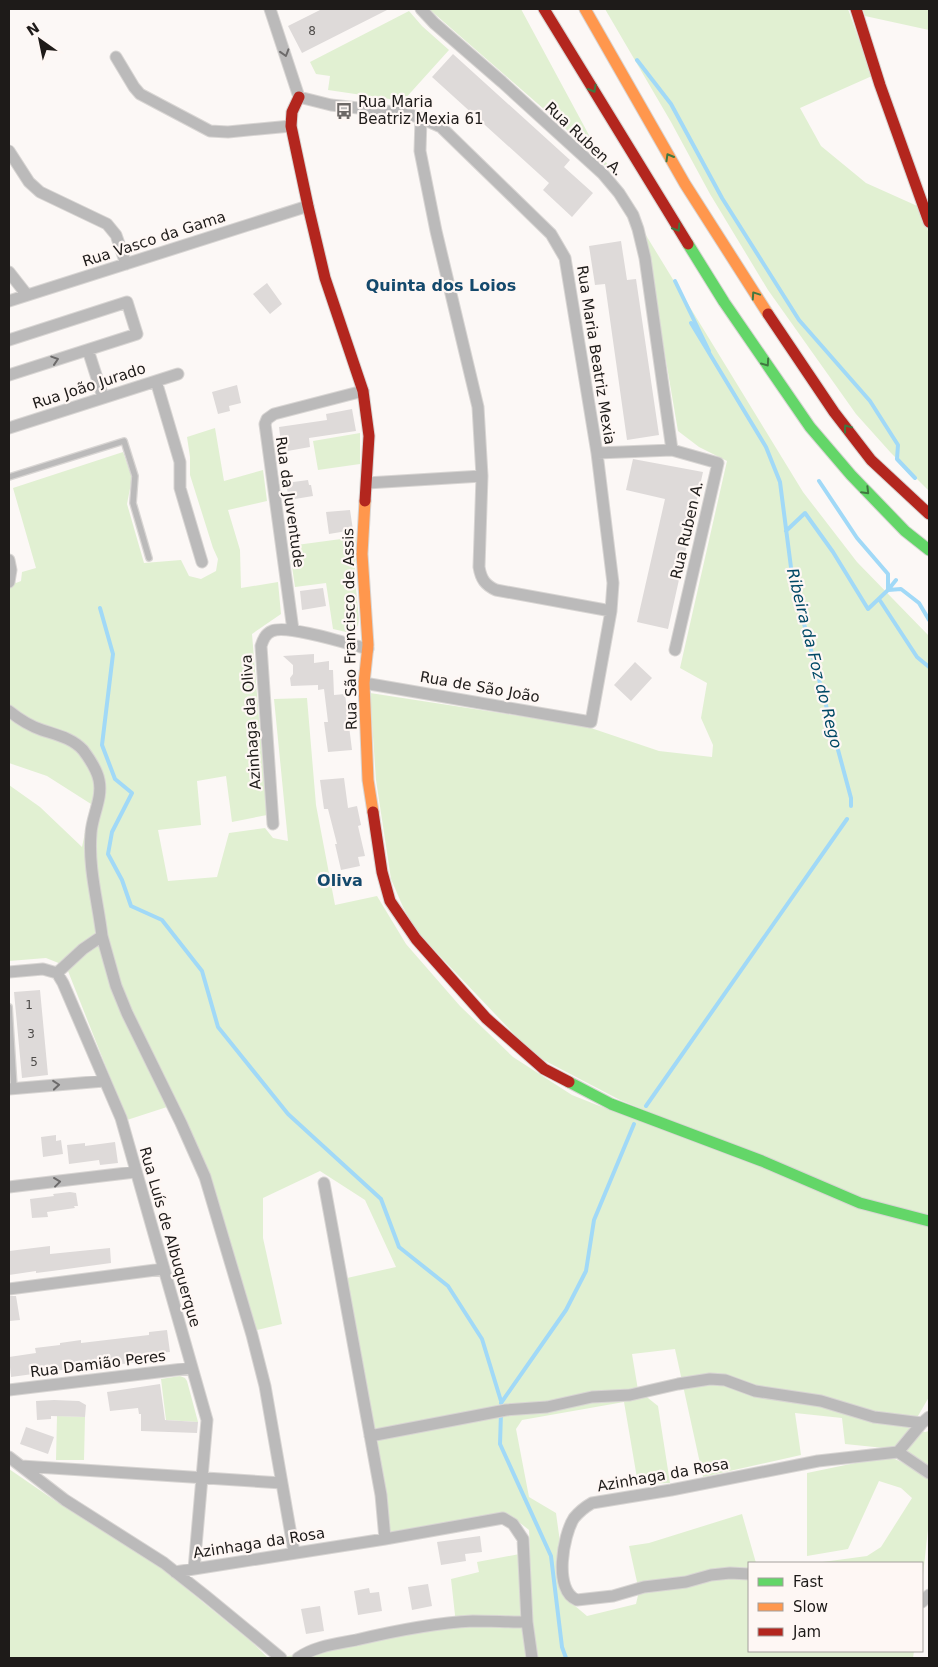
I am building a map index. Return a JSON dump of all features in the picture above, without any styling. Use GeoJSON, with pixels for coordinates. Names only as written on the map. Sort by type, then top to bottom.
{"type":"FeatureCollection","features":[{"type":"Feature","properties":{"kind":"main road"},"geometry":{"type":"LineString","coordinates":[[544,9],[719,294],[810,427],[851,475],[905,530],[929,550]]}},
{"type":"Feature","properties":{"kind":"main road"},"geometry":{"type":"LineString","coordinates":[[550,9],[568,47]]}},
{"type":"Feature","properties":{"kind":"main road"},"geometry":{"type":"LineString","coordinates":[[585,9],[685,184],[767,313],[834,412],[871,460],[929,514]]}},
{"type":"Feature","properties":{"kind":"main road"},"geometry":{"type":"LineString","coordinates":[[856,9],[874,68],[929,222]]}},
{"type":"Feature","properties":{"kind":"main road","name":"Rua São Francisco de Assis"},"geometry":{"type":"LineString","coordinates":[[299,97],[292,112],[291,126],[325,278],[363,391],[369,436],[362,554],[368,649],[364,683],[368,780],[382,872],[390,901],[416,939],[486,1018],[544,1068],[611,1104],[762,1161],[860,1203],[929,1221]]}},
{"type":"Feature","properties":{"kind":"street"},"geometry":{"type":"LineString","coordinates":[[270,9],[299,97]]}},
{"type":"Feature","properties":{"kind":"street","name":"Rua Ruben A."},"geometry":{"type":"LineString","coordinates":[[421,9],[434,23],[603,174],[619,193],[633,215],[645,258],[672,450]]}},
{"type":"Feature","properties":{"kind":"street"},"geometry":{"type":"LineString","coordinates":[[116,58],[140,94],[206,129],[228,132],[291,126]]}},
{"type":"Feature","properties":{"kind":"street","name":"Rua Maria Beatriz Mexia"},"geometry":{"type":"LineString","coordinates":[[299,97],[331,105],[404,113],[441,127],[551,234],[565,258],[598,453],[613,583],[611,611],[591,722]]}},
{"type":"Feature","properties":{"kind":"street"},"geometry":{"type":"LineString","coordinates":[[421,118],[420,151],[436,232],[478,407],[482,476],[479,567],[481,577],[487,586],[496,590],[611,611]]}},
{"type":"Feature","properties":{"kind":"street"},"geometry":{"type":"LineString","coordinates":[[9,151],[29,182],[40,192],[107,224],[116,235],[126,264]]}},
{"type":"Feature","properties":{"kind":"street","name":"Rua Vasco da Gama"},"geometry":{"type":"LineString","coordinates":[[9,301],[308,206]]}},
{"type":"Feature","properties":{"kind":"street"},"geometry":{"type":"LineString","coordinates":[[9,272],[28,295]]}},
{"type":"Feature","properties":{"kind":"street"},"geometry":{"type":"LineString","coordinates":[[9,340],[126,302],[137,334],[9,375]]}},
{"type":"Feature","properties":{"kind":"street"},"geometry":{"type":"LineString","coordinates":[[88,350],[103,397]]}},
{"type":"Feature","properties":{"kind":"street","name":"Rua João Jurado"},"geometry":{"type":"LineString","coordinates":[[9,428],[178,374]]}},
{"type":"Feature","properties":{"kind":"street"},"geometry":{"type":"LineString","coordinates":[[156,381],[180,462],[180,488],[202,562]]}},
{"type":"Feature","properties":{"kind":"street","name":"Rua da Juventude"},"geometry":{"type":"LineString","coordinates":[[292,630],[264,424],[274,414],[363,391]]}},
{"type":"Feature","properties":{"kind":"street","name":"Rua Ruben A."},"geometry":{"type":"LineString","coordinates":[[598,453],[672,450],[718,463],[675,650]]}},
{"type":"Feature","properties":{"kind":"street"},"geometry":{"type":"LineString","coordinates":[[367,483],[482,476]]}},
{"type":"Feature","properties":{"kind":"street"},"geometry":{"type":"LineString","coordinates":[[9,560],[11,570],[9,582]]}},
{"type":"Feature","properties":{"kind":"street","name":"Azinhaga da Oliva"},"geometry":{"type":"LineString","coordinates":[[272,824],[261,646],[265,636],[273,630],[292,630],[368,649]]}},
{"type":"Feature","properties":{"kind":"street","name":"Rua de São João"},"geometry":{"type":"LineString","coordinates":[[364,683],[591,722]]}},
{"type":"Feature","properties":{"kind":"street"},"geometry":{"type":"LineString","coordinates":[[9,711],[27,723],[73,741],[83,750],[99,781],[98,802],[91,833],[92,873],[102,936],[116,986],[127,1013],[181,1123],[205,1177],[258,1359],[271,1415],[294,1552]]}},
{"type":"Feature","properties":{"kind":"street"},"geometry":{"type":"LineString","coordinates":[[9,972],[43,969],[57,973],[102,936]]}},
{"type":"Feature","properties":{"kind":"street","name":"Rua Luís de Albuquerque"},"geometry":{"type":"LineString","coordinates":[[57,973],[121,1118],[207,1420],[194,1569]]}},
{"type":"Feature","properties":{"kind":"street"},"geometry":{"type":"LineString","coordinates":[[12,1089],[104,1081]]}},
{"type":"Feature","properties":{"kind":"street"},"geometry":{"type":"LineString","coordinates":[[9,1187],[135,1172]]}},
{"type":"Feature","properties":{"kind":"street"},"geometry":{"type":"LineString","coordinates":[[324,1183],[381,1495],[385,1540]]}},
{"type":"Feature","properties":{"kind":"street"},"geometry":{"type":"LineString","coordinates":[[9,1289],[163,1269]]}},
{"type":"Feature","properties":{"kind":"street","name":"Rua Damião Peres"},"geometry":{"type":"LineString","coordinates":[[9,1390],[191,1368]]}},
{"type":"Feature","properties":{"kind":"street"},"geometry":{"type":"LineString","coordinates":[[370,1436],[506,1410],[547,1407],[592,1397],[630,1395],[710,1379],[725,1380],[755,1391],[821,1401],[874,1417],[926,1420]]}},
{"type":"Feature","properties":{"kind":"street"},"geometry":{"type":"LineString","coordinates":[[926,1420],[898,1452],[929,1473]]}},
{"type":"Feature","properties":{"kind":"street","name":"Azinhaga da Rosa"},"geometry":{"type":"LineString","coordinates":[[748,1574],[730,1572],[686,1582],[644,1587],[613,1596],[577,1600],[572,1598],[565,1586],[562,1558],[569,1529],[574,1518],[584,1507],[592,1503],[818,1461],[898,1452]]}},
{"type":"Feature","properties":{"kind":"street","name":"Azinhaga da Rosa"},"geometry":{"type":"LineString","coordinates":[[9,1457],[65,1500],[175,1572],[281,1658]]}},
{"type":"Feature","properties":{"kind":"street"},"geometry":{"type":"LineString","coordinates":[[21,1466],[282,1482]]}},
{"type":"Feature","properties":{"kind":"street","name":"Azinhaga da Rosa"},"geometry":{"type":"LineString","coordinates":[[175,1572],[294,1552],[385,1540],[503,1518],[520,1532],[523,1539],[527,1622]]}},
{"type":"Feature","properties":{"kind":"street"},"geometry":{"type":"LineString","coordinates":[[298,1658],[305,1653],[323,1647],[388,1632],[443,1624],[473,1622],[527,1622],[532,1658]]}},
{"type":"Feature","properties":{"kind":"lane"},"geometry":{"type":"LineString","coordinates":[[9,476],[124,441],[134,476],[133,503],[149,558]]}},
{"type":"Feature","properties":{"kind":"lane"},"geometry":{"type":"LineString","coordinates":[[9,1007],[12,1089]]}},
{"type":"Feature","properties":{"kind":"green space"},"geometry":{"type":"Polygon","coordinates":[[[429,9],[521,9],[597,150],[617,177],[553,117],[429,9]]]}},
{"type":"Feature","properties":{"kind":"green space"},"geometry":{"type":"Polygon","coordinates":[[[605,9],[848,9],[872,76],[800,108],[821,146],[866,183],[924,209],[929,237],[929,491],[856,414],[768,290],[710,194],[671,122],[605,9]]]}},
{"type":"Feature","properties":{"kind":"green space"},"geometry":{"type":"Polygon","coordinates":[[[863,9],[929,9],[929,30],[865,16],[863,9]]]}},
{"type":"Feature","properties":{"kind":"green space"},"geometry":{"type":"Polygon","coordinates":[[[409,11],[422,26],[449,50],[403,101],[328,90],[330,76],[316,74],[310,62],[409,11]]]}},
{"type":"Feature","properties":{"kind":"green space"},"geometry":{"type":"Polygon","coordinates":[[[644,232],[803,492],[857,562],[929,636],[929,1216],[864,1200],[620,1100],[534,1055],[417,932],[403,907],[391,879],[376,780],[370,693],[585,726],[659,751],[712,757],[713,745],[701,718],[707,683],[680,668],[727,461],[699,447],[678,431],[644,232]]]}},
{"type":"Feature","properties":{"kind":"green space"},"geometry":{"type":"Polygon","coordinates":[[[215,428],[224,481],[263,470],[267,501],[228,510],[240,550],[241,588],[278,582],[281,614],[252,634],[267,815],[232,822],[226,776],[197,781],[201,825],[158,830],[168,881],[217,877],[229,833],[265,828],[273,838],[288,841],[274,699],[307,698],[316,805],[335,905],[377,896],[406,944],[460,1006],[513,1057],[572,1095],[929,1226],[929,1397],[911,1428],[925,1432],[929,1431],[929,1466],[904,1450],[845,1444],[842,1418],[795,1413],[801,1455],[703,1477],[675,1349],[632,1354],[638,1390],[658,1406],[670,1483],[638,1484],[624,1402],[522,1420],[516,1429],[529,1497],[556,1513],[568,1600],[587,1616],[636,1604],[639,1591],[629,1546],[649,1543],[742,1514],[756,1562],[748,1562],[748,1652],[914,1652],[913,1658],[283,1657],[456,1624],[451,1579],[479,1572],[477,1562],[530,1552],[529,1530],[510,1515],[390,1536],[347,1278],[396,1267],[365,1200],[320,1171],[263,1198],[263,1238],[282,1324],[253,1331],[216,1205],[167,1107],[127,1120],[66,966],[46,958],[9,961],[9,785],[40,807],[82,847],[91,804],[47,776],[9,763],[9,577],[16,583],[21,581],[22,572],[36,568],[13,488],[123,452],[132,478],[127,504],[144,563],[181,560],[189,576],[201,579],[216,571],[218,559],[190,475],[187,437],[215,428]]]}},
{"type":"Feature","properties":{"kind":"green space"},"geometry":{"type":"Polygon","coordinates":[[[360,433],[360,464],[318,470],[313,441],[360,433]]]}},
{"type":"Feature","properties":{"kind":"green space"},"geometry":{"type":"Polygon","coordinates":[[[356,537],[355,579],[359,619],[358,626],[346,632],[333,629],[326,583],[295,587],[289,546],[356,537]]]}},
{"type":"Feature","properties":{"kind":"green space"},"geometry":{"type":"Polygon","coordinates":[[[180,1376],[187,1381],[198,1422],[166,1420],[161,1379],[180,1376]]]}},
{"type":"Feature","properties":{"kind":"green space"},"geometry":{"type":"Polygon","coordinates":[[[57,1416],[85,1417],[84,1460],[56,1460],[57,1416]]]}},
{"type":"Feature","properties":{"kind":"green space"},"geometry":{"type":"Polygon","coordinates":[[[889,1456],[929,1476],[929,1520],[923,1575],[923,1562],[822,1562],[867,1556],[881,1547],[912,1498],[901,1488],[879,1481],[848,1549],[807,1556],[807,1473],[889,1456]]]}},
{"type":"Feature","properties":{"kind":"green space"},"geometry":{"type":"Polygon","coordinates":[[[9,1469],[57,1502],[144,1554],[253,1643],[268,1658],[9,1658],[9,1469]]]}},
{"type":"Feature","properties":{"kind":"building"},"geometry":{"type":"Polygon","coordinates":[[[322,9],[389,9],[302,53],[288,26],[322,9]]]}},
{"type":"Feature","properties":{"kind":"building"},"geometry":{"type":"Polygon","coordinates":[[[453,54],[570,160],[564,167],[593,193],[572,217],[543,190],[549,183],[432,77],[453,54]]]}},
{"type":"Feature","properties":{"kind":"building"},"geometry":{"type":"Polygon","coordinates":[[[621,241],[627,280],[636,279],[659,435],[627,440],[605,284],[595,285],[589,246],[621,241]]]}},
{"type":"Feature","properties":{"kind":"building"},"geometry":{"type":"Polygon","coordinates":[[[267,283],[282,304],[270,314],[253,294],[267,283]]]}},
{"type":"Feature","properties":{"kind":"building"},"geometry":{"type":"Polygon","coordinates":[[[237,385],[241,403],[229,406],[230,411],[218,414],[212,392],[237,385]]]}},
{"type":"Feature","properties":{"kind":"building"},"geometry":{"type":"Polygon","coordinates":[[[352,409],[356,431],[309,438],[310,447],[282,452],[279,427],[327,420],[326,414],[352,409]]]}},
{"type":"Feature","properties":{"kind":"building"},"geometry":{"type":"Polygon","coordinates":[[[633,459],[703,472],[668,629],[637,622],[665,499],[626,490],[633,459]]]}},
{"type":"Feature","properties":{"kind":"building"},"geometry":{"type":"Polygon","coordinates":[[[308,480],[313,496],[289,500],[286,483],[308,480]]]}},
{"type":"Feature","properties":{"kind":"building"},"geometry":{"type":"Polygon","coordinates":[[[350,510],[353,530],[329,534],[326,512],[350,510]]]}},
{"type":"Feature","properties":{"kind":"building"},"geometry":{"type":"Polygon","coordinates":[[[323,588],[326,606],[302,610],[300,591],[323,588]]]}},
{"type":"Feature","properties":{"kind":"building"},"geometry":{"type":"Polygon","coordinates":[[[314,654],[314,663],[329,661],[329,670],[333,670],[334,695],[345,694],[352,750],[328,752],[324,722],[328,722],[324,689],[318,690],[318,685],[291,686],[290,678],[293,674],[293,665],[283,656],[314,654]]]}},
{"type":"Feature","properties":{"kind":"building"},"geometry":{"type":"Polygon","coordinates":[[[635,662],[652,678],[631,701],[614,685],[635,662]]]}},
{"type":"Feature","properties":{"kind":"building"},"geometry":{"type":"Polygon","coordinates":[[[344,778],[348,808],[357,806],[361,825],[358,826],[365,856],[358,857],[360,866],[341,870],[335,844],[337,844],[328,809],[324,809],[320,780],[344,778]]]}},
{"type":"Feature","properties":{"kind":"building"},"geometry":{"type":"Polygon","coordinates":[[[40,990],[48,1075],[22,1078],[14,992],[40,990]]]}},
{"type":"Feature","properties":{"kind":"building"},"geometry":{"type":"Polygon","coordinates":[[[56,1135],[56,1141],[61,1140],[63,1154],[43,1157],[41,1137],[56,1135]]]}},
{"type":"Feature","properties":{"kind":"building"},"geometry":{"type":"Polygon","coordinates":[[[115,1142],[118,1163],[100,1165],[99,1160],[69,1164],[67,1145],[85,1143],[85,1146],[115,1142]]]}},
{"type":"Feature","properties":{"kind":"building"},"geometry":{"type":"Polygon","coordinates":[[[70,1192],[76,1193],[78,1206],[47,1212],[48,1217],[32,1218],[30,1199],[70,1192]]]}},
{"type":"Feature","properties":{"kind":"building"},"geometry":{"type":"Polygon","coordinates":[[[50,1246],[50,1254],[110,1248],[111,1263],[9,1275],[9,1251],[50,1246]]]}},
{"type":"Feature","properties":{"kind":"building"},"geometry":{"type":"Polygon","coordinates":[[[9,1296],[16,1296],[20,1320],[9,1321],[9,1296]]]}},
{"type":"Feature","properties":{"kind":"building"},"geometry":{"type":"Polygon","coordinates":[[[167,1330],[170,1352],[141,1355],[142,1362],[121,1364],[121,1362],[11,1377],[9,1357],[36,1353],[35,1348],[81,1340],[81,1343],[149,1335],[149,1332],[167,1330]]]}},
{"type":"Feature","properties":{"kind":"building"},"geometry":{"type":"Polygon","coordinates":[[[160,1384],[165,1420],[198,1422],[197,1433],[141,1431],[141,1414],[139,1414],[138,1408],[110,1411],[107,1392],[160,1384]]]}},
{"type":"Feature","properties":{"kind":"building"},"geometry":{"type":"Polygon","coordinates":[[[36,1401],[79,1401],[86,1405],[85,1417],[51,1416],[51,1419],[37,1420],[36,1401]]]}},
{"type":"Feature","properties":{"kind":"building"},"geometry":{"type":"Polygon","coordinates":[[[26,1427],[54,1437],[48,1454],[20,1444],[26,1427]]]}},
{"type":"Feature","properties":{"kind":"building"},"geometry":{"type":"Polygon","coordinates":[[[480,1536],[482,1552],[465,1554],[466,1561],[441,1565],[437,1542],[480,1536]]]}},
{"type":"Feature","properties":{"kind":"building"},"geometry":{"type":"Polygon","coordinates":[[[428,1584],[432,1606],[412,1610],[408,1587],[428,1584]]]}},
{"type":"Feature","properties":{"kind":"building"},"geometry":{"type":"Polygon","coordinates":[[[369,1588],[370,1593],[379,1592],[382,1611],[358,1615],[354,1591],[369,1588]]]}},
{"type":"Feature","properties":{"kind":"building"},"geometry":{"type":"Polygon","coordinates":[[[320,1606],[324,1631],[306,1634],[301,1609],[320,1606]]]}},
{"type":"Feature","properties":{"kind":"waterway"},"geometry":{"type":"LineString","coordinates":[[637,60],[671,104],[722,198],[799,320],[870,401],[898,445],[897,459],[915,478]]}},
{"type":"Feature","properties":{"kind":"waterway"},"geometry":{"type":"LineString","coordinates":[[675,281],[709,351]]}},
{"type":"Feature","properties":{"kind":"waterway","name":"Ribeira da Foz do Rego"},"geometry":{"type":"LineString","coordinates":[[691,323],[766,447],[780,482],[793,583],[851,798],[851,806]]}},
{"type":"Feature","properties":{"kind":"waterway"},"geometry":{"type":"LineString","coordinates":[[786,531],[805,513],[833,552],[868,609],[888,590],[888,574],[857,538],[819,481]]}},
{"type":"Feature","properties":{"kind":"waterway"},"geometry":{"type":"LineString","coordinates":[[888,590],[896,580]]}},
{"type":"Feature","properties":{"kind":"waterway"},"geometry":{"type":"LineString","coordinates":[[888,590],[901,589],[919,603],[929,620]]}},
{"type":"Feature","properties":{"kind":"waterway"},"geometry":{"type":"LineString","coordinates":[[879,599],[917,657],[929,667]]}},
{"type":"Feature","properties":{"kind":"waterway"},"geometry":{"type":"LineString","coordinates":[[100,608],[113,654],[102,745],[115,779],[132,793],[112,832],[108,854],[122,880],[131,906],[162,920],[202,971],[218,1027],[288,1114],[381,1199],[399,1247],[448,1286],[482,1339],[501,1401]]}},
{"type":"Feature","properties":{"kind":"waterway","name":"Ribeira da Foz do Rego"},"geometry":{"type":"LineString","coordinates":[[646,1106],[847,819]]}},
{"type":"Feature","properties":{"kind":"waterway","name":"Ribeira da Foz do Rego"},"geometry":{"type":"LineString","coordinates":[[501,1403],[566,1310],[586,1271],[594,1220],[634,1124]]}},
{"type":"Feature","properties":{"kind":"waterway","name":"Ribeira da Foz do Rego"},"geometry":{"type":"LineString","coordinates":[[501,1413],[500,1444],[551,1556],[562,1647],[566,1658]]}},
{"type":"Feature","properties":{"kind":"traffic: fast"},"geometry":{"type":"LineString","coordinates":[[688,244],[724,302],[810,427],[851,475],[905,531],[929,550]]}},
{"type":"Feature","properties":{"kind":"traffic: fast"},"geometry":{"type":"LineString","coordinates":[[569,1082],[611,1104],[762,1161],[860,1203],[929,1221]]}},
{"type":"Feature","properties":{"kind":"traffic: slow"},"geometry":{"type":"LineString","coordinates":[[585,9],[685,184],[768,314]]}},
{"type":"Feature","properties":{"kind":"traffic: slow"},"geometry":{"type":"LineString","coordinates":[[365,501],[362,554],[368,645],[364,683],[368,780],[373,812]]}},
{"type":"Feature","properties":{"kind":"traffic: jam"},"geometry":{"type":"LineString","coordinates":[[544,9],[688,244]]}},
{"type":"Feature","properties":{"kind":"traffic: jam"},"geometry":{"type":"LineString","coordinates":[[856,9],[880,85],[929,222]]}},
{"type":"Feature","properties":{"kind":"traffic: jam"},"geometry":{"type":"LineString","coordinates":[[299,97],[292,112],[291,126],[308,206],[325,278],[363,391],[369,436],[365,501]]}},
{"type":"Feature","properties":{"kind":"traffic: jam"},"geometry":{"type":"LineString","coordinates":[[768,314],[834,412],[871,460],[929,514]]}},
{"type":"Feature","properties":{"kind":"traffic: jam"},"geometry":{"type":"LineString","coordinates":[[373,812],[382,872],[390,901],[416,939],[486,1018],[544,1069],[569,1082]]}},
{"type":"Feature","properties":{"kind":"place","name":"Rua Maria Beatriz Mexia 61"},"geometry":{"type":"Point","coordinates":[344,111]}},
{"type":"Feature","properties":{"kind":"district","name":"Quinta dos Loios"},"geometry":{"type":"Point","coordinates":[441,285]}},
{"type":"Feature","properties":{"kind":"district","name":"Oliva"},"geometry":{"type":"Point","coordinates":[340,880]}}]}
